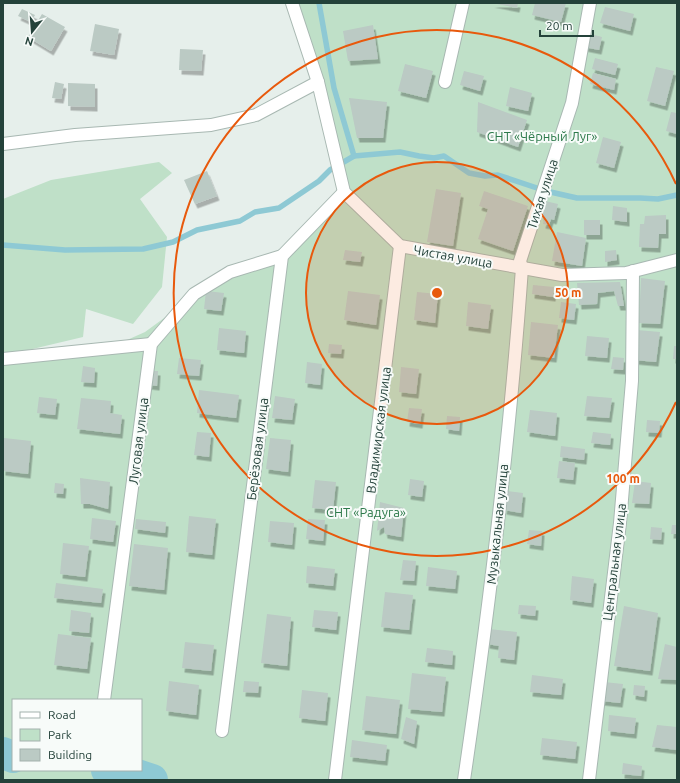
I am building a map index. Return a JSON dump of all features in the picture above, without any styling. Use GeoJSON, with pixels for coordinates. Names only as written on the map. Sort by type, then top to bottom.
{"type":"FeatureCollection","features":[{"type":"Feature","properties":{"kind":"street"},"geometry":{"type":"LineString","coordinates":[[3,359],[150,344],[194,294],[230,272],[282,256],[344,192],[318,82],[292,3]]}},
{"type":"Feature","properties":{"kind":"street"},"geometry":{"type":"LineString","coordinates":[[445,82],[463,3]]}},
{"type":"Feature","properties":{"kind":"street","name":"Тихая улица"},"geometry":{"type":"LineString","coordinates":[[522,268],[520,261],[572,103],[590,3]]}},
{"type":"Feature","properties":{"kind":"street"},"geometry":{"type":"LineString","coordinates":[[3,144],[75,135],[211,125],[256,115],[318,82]]}},
{"type":"Feature","properties":{"kind":"street","name":"Чистая улица"},"geometry":{"type":"LineString","coordinates":[[344,192],[400,246],[562,275],[626,274],[677,260]]}},
{"type":"Feature","properties":{"kind":"street","name":"Владимирская улица"},"geometry":{"type":"LineString","coordinates":[[335,780],[400,246]]}},
{"type":"Feature","properties":{"kind":"street","name":"Берёзовая улица"},"geometry":{"type":"LineString","coordinates":[[222,731],[282,256]]}},
{"type":"Feature","properties":{"kind":"street","name":"Музыкальная улица"},"geometry":{"type":"LineString","coordinates":[[464,780],[484,642],[516,348],[522,268]]}},
{"type":"Feature","properties":{"kind":"street","name":"Центральная улица"},"geometry":{"type":"LineString","coordinates":[[589,780],[620,515],[632,381],[633,272]]}},
{"type":"Feature","properties":{"kind":"street","name":"Луговая улица"},"geometry":{"type":"LineString","coordinates":[[104,699],[150,344]]}},
{"type":"Feature","properties":{"kind":"green space","name":"СНТ «Радуга»"},"geometry":{"type":"Polygon","coordinates":[[[294,3],[677,3],[677,780],[3,780],[3,359],[109,348],[145,332],[212,283],[282,256],[344,192],[294,3]]]}},
{"type":"Feature","properties":{"kind":"green space"},"geometry":{"type":"Polygon","coordinates":[[[159,162],[172,173],[140,199],[167,237],[162,287],[133,324],[86,309],[83,337],[3,356],[3,199],[51,180],[159,162]]]}},
{"type":"Feature","properties":{"kind":"building"},"geometry":{"type":"Polygon","coordinates":[[[492,3],[518,3],[517,8],[492,3]]]}},
{"type":"Feature","properties":{"kind":"building"},"geometry":{"type":"Polygon","coordinates":[[[535,3],[566,3],[561,22],[532,15],[535,3]]]}},
{"type":"Feature","properties":{"kind":"building"},"geometry":{"type":"Polygon","coordinates":[[[605,7],[634,14],[630,31],[600,23],[605,7]]]}},
{"type":"Feature","properties":{"kind":"building"},"geometry":{"type":"Polygon","coordinates":[[[22,9],[35,15],[31,22],[18,16],[22,9]]]}},
{"type":"Feature","properties":{"kind":"building"},"geometry":{"type":"Polygon","coordinates":[[[42,14],[65,27],[51,51],[28,37],[42,14]]]}},
{"type":"Feature","properties":{"kind":"building"},"geometry":{"type":"Polygon","coordinates":[[[95,24],[119,29],[114,55],[90,51],[95,24]]]}},
{"type":"Feature","properties":{"kind":"building"},"geometry":{"type":"Polygon","coordinates":[[[373,25],[378,59],[348,61],[343,31],[373,25]]]}},
{"type":"Feature","properties":{"kind":"building"},"geometry":{"type":"Polygon","coordinates":[[[587,33],[602,37],[599,50],[584,47],[587,33]]]}},
{"type":"Feature","properties":{"kind":"building"},"geometry":{"type":"Polygon","coordinates":[[[180,49],[203,50],[201,71],[179,70],[180,49]]]}},
{"type":"Feature","properties":{"kind":"building"},"geometry":{"type":"Polygon","coordinates":[[[595,58],[618,64],[615,75],[592,69],[595,58]]]}},
{"type":"Feature","properties":{"kind":"building"},"geometry":{"type":"Polygon","coordinates":[[[405,64],[433,71],[426,98],[398,91],[405,64]]]}},
{"type":"Feature","properties":{"kind":"building"},"geometry":{"type":"Polygon","coordinates":[[[656,67],[674,71],[665,106],[647,101],[656,67]]]}},
{"type":"Feature","properties":{"kind":"building"},"geometry":{"type":"Polygon","coordinates":[[[464,71],[484,76],[480,91],[460,85],[464,71]]]}},
{"type":"Feature","properties":{"kind":"building"},"geometry":{"type":"Polygon","coordinates":[[[593,73],[616,79],[614,90],[590,84],[593,73]]]}},
{"type":"Feature","properties":{"kind":"building"},"geometry":{"type":"Polygon","coordinates":[[[55,82],[64,84],[61,99],[52,98],[55,82]]]}},
{"type":"Feature","properties":{"kind":"building"},"geometry":{"type":"Polygon","coordinates":[[[68,83],[95,84],[95,107],[68,106],[68,83]]]}},
{"type":"Feature","properties":{"kind":"building"},"geometry":{"type":"Polygon","coordinates":[[[510,87],[532,93],[528,111],[506,106],[510,87]]]}},
{"type":"Feature","properties":{"kind":"building"},"geometry":{"type":"Polygon","coordinates":[[[349,98],[387,102],[383,138],[357,138],[349,98]]]}},
{"type":"Feature","properties":{"kind":"building"},"geometry":{"type":"Polygon","coordinates":[[[478,102],[527,120],[518,147],[477,132],[478,102]]]}},
{"type":"Feature","properties":{"kind":"building"},"geometry":{"type":"Polygon","coordinates":[[[671,112],[677,113],[677,134],[666,131],[671,112]]]}},
{"type":"Feature","properties":{"kind":"building"},"geometry":{"type":"Polygon","coordinates":[[[603,137],[621,142],[614,168],[596,163],[603,137]]]}},
{"type":"Feature","properties":{"kind":"building"},"geometry":{"type":"Polygon","coordinates":[[[207,171],[217,196],[195,204],[184,180],[207,171]]]}},
{"type":"Feature","properties":{"kind":"building"},"geometry":{"type":"Polygon","coordinates":[[[436,189],[461,193],[453,246],[427,242],[436,189]]]}},
{"type":"Feature","properties":{"kind":"building"},"geometry":{"type":"Polygon","coordinates":[[[484,191],[528,206],[513,251],[478,239],[488,209],[479,206],[484,191]]]}},
{"type":"Feature","properties":{"kind":"building"},"geometry":{"type":"Polygon","coordinates":[[[545,201],[558,204],[554,220],[551,219],[549,225],[543,224],[545,217],[541,217],[545,201]]]}},
{"type":"Feature","properties":{"kind":"building"},"geometry":{"type":"Polygon","coordinates":[[[613,206],[627,208],[627,222],[612,220],[613,206]]]}},
{"type":"Feature","properties":{"kind":"building"},"geometry":{"type":"Polygon","coordinates":[[[666,215],[666,234],[659,234],[658,248],[639,247],[640,224],[644,224],[645,216],[666,215]]]}},
{"type":"Feature","properties":{"kind":"building"},"geometry":{"type":"Polygon","coordinates":[[[584,220],[600,220],[600,235],[584,235],[584,220]]]}},
{"type":"Feature","properties":{"kind":"building"},"geometry":{"type":"Polygon","coordinates":[[[557,232],[586,238],[582,266],[552,261],[557,232]]]}},
{"type":"Feature","properties":{"kind":"building"},"geometry":{"type":"Polygon","coordinates":[[[345,250],[362,252],[360,262],[343,260],[345,250]]]}},
{"type":"Feature","properties":{"kind":"building"},"geometry":{"type":"Polygon","coordinates":[[[616,250],[617,260],[605,262],[605,251],[616,250]]]}},
{"type":"Feature","properties":{"kind":"building"},"geometry":{"type":"Polygon","coordinates":[[[641,278],[665,281],[660,324],[639,323],[641,278]]]}},
{"type":"Feature","properties":{"kind":"building"},"geometry":{"type":"Polygon","coordinates":[[[620,282],[624,306],[618,306],[614,291],[598,293],[597,304],[579,305],[577,283],[620,282]]]}},
{"type":"Feature","properties":{"kind":"building"},"geometry":{"type":"Polygon","coordinates":[[[533,285],[554,287],[553,297],[532,294],[533,285]]]}},
{"type":"Feature","properties":{"kind":"building"},"geometry":{"type":"Polygon","coordinates":[[[206,291],[224,293],[221,311],[204,309],[206,291]]]}},
{"type":"Feature","properties":{"kind":"building"},"geometry":{"type":"Polygon","coordinates":[[[348,291],[380,295],[376,325],[344,320],[348,291]]]}},
{"type":"Feature","properties":{"kind":"building"},"geometry":{"type":"Polygon","coordinates":[[[417,292],[438,294],[435,323],[414,320],[417,292]]]}},
{"type":"Feature","properties":{"kind":"building"},"geometry":{"type":"Polygon","coordinates":[[[468,302],[491,305],[488,329],[466,326],[468,302]]]}},
{"type":"Feature","properties":{"kind":"building"},"geometry":{"type":"Polygon","coordinates":[[[561,302],[576,304],[574,320],[559,318],[561,302]]]}},
{"type":"Feature","properties":{"kind":"building"},"geometry":{"type":"Polygon","coordinates":[[[531,322],[558,325],[554,358],[528,355],[531,322]]]}},
{"type":"Feature","properties":{"kind":"building"},"geometry":{"type":"Polygon","coordinates":[[[219,328],[246,331],[244,353],[217,350],[219,328]]]}},
{"type":"Feature","properties":{"kind":"building"},"geometry":{"type":"Polygon","coordinates":[[[637,330],[660,332],[656,362],[634,360],[637,330]]]}},
{"type":"Feature","properties":{"kind":"building"},"geometry":{"type":"Polygon","coordinates":[[[587,336],[609,338],[607,358],[585,356],[587,336]]]}},
{"type":"Feature","properties":{"kind":"building"},"geometry":{"type":"Polygon","coordinates":[[[329,344],[342,345],[341,354],[328,353],[329,344]]]}},
{"type":"Feature","properties":{"kind":"building"},"geometry":{"type":"Polygon","coordinates":[[[674,346],[677,346],[677,359],[673,359],[674,346]]]}},
{"type":"Feature","properties":{"kind":"building"},"geometry":{"type":"Polygon","coordinates":[[[613,357],[624,358],[623,370],[611,369],[613,357]]]}},
{"type":"Feature","properties":{"kind":"building"},"geometry":{"type":"Polygon","coordinates":[[[179,358],[201,360],[199,376],[177,374],[179,358]]]}},
{"type":"Feature","properties":{"kind":"building"},"geometry":{"type":"Polygon","coordinates":[[[307,362],[322,364],[320,385],[305,383],[307,362]]]}},
{"type":"Feature","properties":{"kind":"building"},"geometry":{"type":"Polygon","coordinates":[[[83,366],[95,368],[94,383],[81,382],[83,366]]]}},
{"type":"Feature","properties":{"kind":"building"},"geometry":{"type":"Polygon","coordinates":[[[401,367],[419,369],[416,394],[399,392],[401,367]]]}},
{"type":"Feature","properties":{"kind":"building"},"geometry":{"type":"Polygon","coordinates":[[[151,371],[158,371],[157,386],[149,385],[151,371]]]}},
{"type":"Feature","properties":{"kind":"building"},"geometry":{"type":"Polygon","coordinates":[[[199,390],[239,395],[236,418],[197,413],[199,390]]]}},
{"type":"Feature","properties":{"kind":"building"},"geometry":{"type":"Polygon","coordinates":[[[275,396],[295,399],[292,420],[272,418],[275,396]]]}},
{"type":"Feature","properties":{"kind":"building"},"geometry":{"type":"Polygon","coordinates":[[[587,396],[612,398],[609,418],[584,416],[587,396]]]}},
{"type":"Feature","properties":{"kind":"building"},"geometry":{"type":"Polygon","coordinates":[[[39,397],[57,399],[55,415],[37,413],[39,397]]]}},
{"type":"Feature","properties":{"kind":"building"},"geometry":{"type":"Polygon","coordinates":[[[81,398],[111,401],[110,413],[122,415],[120,434],[77,429],[81,398]]]}},
{"type":"Feature","properties":{"kind":"building"},"geometry":{"type":"Polygon","coordinates":[[[409,408],[422,409],[420,424],[407,422],[409,408]]]}},
{"type":"Feature","properties":{"kind":"building"},"geometry":{"type":"Polygon","coordinates":[[[530,410],[557,413],[555,436],[527,432],[530,410]]]}},
{"type":"Feature","properties":{"kind":"building"},"geometry":{"type":"Polygon","coordinates":[[[447,416],[460,417],[459,431],[446,429],[447,416]]]}},
{"type":"Feature","properties":{"kind":"building"},"geometry":{"type":"Polygon","coordinates":[[[647,420],[660,421],[659,433],[646,432],[647,420]]]}},
{"type":"Feature","properties":{"kind":"building"},"geometry":{"type":"Polygon","coordinates":[[[197,432],[211,433],[209,457],[194,455],[197,432]]]}},
{"type":"Feature","properties":{"kind":"building"},"geometry":{"type":"Polygon","coordinates":[[[593,432],[611,434],[610,445],[591,443],[593,432]]]}},
{"type":"Feature","properties":{"kind":"building"},"geometry":{"type":"Polygon","coordinates":[[[4,438],[31,441],[28,474],[3,471],[4,438]]]}},
{"type":"Feature","properties":{"kind":"building"},"geometry":{"type":"Polygon","coordinates":[[[270,438],[291,440],[288,472],[266,469],[270,438]]]}},
{"type":"Feature","properties":{"kind":"building"},"geometry":{"type":"Polygon","coordinates":[[[561,446],[585,449],[584,460],[560,457],[561,446]]]}},
{"type":"Feature","properties":{"kind":"building"},"geometry":{"type":"Polygon","coordinates":[[[559,461],[575,463],[573,480],[557,478],[559,461]]]}},
{"type":"Feature","properties":{"kind":"building"},"geometry":{"type":"Polygon","coordinates":[[[80,478],[110,482],[108,509],[90,504],[81,504],[80,478]]]}},
{"type":"Feature","properties":{"kind":"building"},"geometry":{"type":"Polygon","coordinates":[[[410,479],[424,481],[422,497],[408,495],[410,479]]]}},
{"type":"Feature","properties":{"kind":"building"},"geometry":{"type":"Polygon","coordinates":[[[315,480],[336,482],[333,510],[312,508],[315,480]]]}},
{"type":"Feature","properties":{"kind":"building"},"geometry":{"type":"Polygon","coordinates":[[[635,481],[651,483],[649,504],[632,503],[635,481]]]}},
{"type":"Feature","properties":{"kind":"building"},"geometry":{"type":"Polygon","coordinates":[[[55,483],[64,484],[63,494],[54,493],[55,483]]]}},
{"type":"Feature","properties":{"kind":"building"},"geometry":{"type":"Polygon","coordinates":[[[507,491],[523,493],[521,513],[504,510],[507,491]]]}},
{"type":"Feature","properties":{"kind":"building"},"geometry":{"type":"Polygon","coordinates":[[[380,502],[404,508],[401,537],[385,534],[384,527],[377,531],[380,502]]]}},
{"type":"Feature","properties":{"kind":"building"},"geometry":{"type":"Polygon","coordinates":[[[189,516],[216,519],[212,555],[186,552],[189,516]]]}},
{"type":"Feature","properties":{"kind":"building"},"geometry":{"type":"Polygon","coordinates":[[[92,518],[116,521],[113,542],[90,539],[92,518]]]}},
{"type":"Feature","properties":{"kind":"building"},"geometry":{"type":"Polygon","coordinates":[[[136,519],[166,522],[165,533],[135,529],[136,519]]]}},
{"type":"Feature","properties":{"kind":"building"},"geometry":{"type":"Polygon","coordinates":[[[308,519],[325,520],[323,541],[306,539],[308,519]]]}},
{"type":"Feature","properties":{"kind":"building"},"geometry":{"type":"Polygon","coordinates":[[[270,521],[294,523],[292,545],[268,542],[270,521]]]}},
{"type":"Feature","properties":{"kind":"building"},"geometry":{"type":"Polygon","coordinates":[[[672,525],[677,525],[677,534],[671,534],[672,525]]]}},
{"type":"Feature","properties":{"kind":"building"},"geometry":{"type":"Polygon","coordinates":[[[651,527],[662,528],[661,540],[650,539],[651,527]]]}},
{"type":"Feature","properties":{"kind":"building"},"geometry":{"type":"Polygon","coordinates":[[[529,530],[542,531],[541,546],[527,544],[529,530]]]}},
{"type":"Feature","properties":{"kind":"building"},"geometry":{"type":"Polygon","coordinates":[[[63,543],[89,546],[85,577],[60,574],[63,543]]]}},
{"type":"Feature","properties":{"kind":"building"},"geometry":{"type":"Polygon","coordinates":[[[134,544],[168,548],[164,590],[129,586],[134,544]]]}},
{"type":"Feature","properties":{"kind":"building"},"geometry":{"type":"Polygon","coordinates":[[[403,560],[416,561],[414,581],[400,580],[403,560]]]}},
{"type":"Feature","properties":{"kind":"building"},"geometry":{"type":"Polygon","coordinates":[[[307,566],[335,569],[333,586],[306,583],[307,566]]]}},
{"type":"Feature","properties":{"kind":"building"},"geometry":{"type":"Polygon","coordinates":[[[428,567],[457,571],[455,589],[426,586],[428,567]]]}},
{"type":"Feature","properties":{"kind":"building"},"geometry":{"type":"Polygon","coordinates":[[[572,576],[594,579],[591,603],[570,600],[572,576]]]}},
{"type":"Feature","properties":{"kind":"building"},"geometry":{"type":"Polygon","coordinates":[[[56,583],[103,589],[101,603],[54,598],[56,583]]]}},
{"type":"Feature","properties":{"kind":"building"},"geometry":{"type":"Polygon","coordinates":[[[385,592],[413,595],[409,630],[381,627],[385,592]]]}},
{"type":"Feature","properties":{"kind":"building"},"geometry":{"type":"Polygon","coordinates":[[[519,605],[536,606],[535,616],[518,614],[519,605]]]}},
{"type":"Feature","properties":{"kind":"building"},"geometry":{"type":"Polygon","coordinates":[[[624,606],[658,613],[650,671],[614,666],[624,606]]]}},
{"type":"Feature","properties":{"kind":"building"},"geometry":{"type":"Polygon","coordinates":[[[71,610],[91,613],[89,633],[69,631],[71,610]]]}},
{"type":"Feature","properties":{"kind":"building"},"geometry":{"type":"Polygon","coordinates":[[[314,610],[338,612],[336,630],[312,627],[314,610]]]}},
{"type":"Feature","properties":{"kind":"building"},"geometry":{"type":"Polygon","coordinates":[[[267,614],[291,617],[287,666],[261,663],[267,614]]]}},
{"type":"Feature","properties":{"kind":"building"},"geometry":{"type":"Polygon","coordinates":[[[489,629],[517,632],[514,660],[498,658],[499,646],[487,644],[489,629]]]}},
{"type":"Feature","properties":{"kind":"building"},"geometry":{"type":"Polygon","coordinates":[[[58,634],[91,638],[87,669],[54,665],[58,634]]]}},
{"type":"Feature","properties":{"kind":"building"},"geometry":{"type":"Polygon","coordinates":[[[185,642],[214,645],[211,671],[182,668],[185,642]]]}},
{"type":"Feature","properties":{"kind":"building"},"geometry":{"type":"Polygon","coordinates":[[[665,644],[677,647],[677,680],[658,679],[665,644]]]}},
{"type":"Feature","properties":{"kind":"building"},"geometry":{"type":"Polygon","coordinates":[[[427,648],[453,651],[452,665],[425,662],[427,648]]]}},
{"type":"Feature","properties":{"kind":"building"},"geometry":{"type":"Polygon","coordinates":[[[412,673],[446,677],[442,712],[408,709],[412,673]]]}},
{"type":"Feature","properties":{"kind":"building"},"geometry":{"type":"Polygon","coordinates":[[[532,675],[563,679],[561,695],[530,692],[532,675]]]}},
{"type":"Feature","properties":{"kind":"building"},"geometry":{"type":"Polygon","coordinates":[[[169,681],[199,685],[196,715],[166,711],[169,681]]]}},
{"type":"Feature","properties":{"kind":"building"},"geometry":{"type":"Polygon","coordinates":[[[244,681],[259,682],[258,693],[243,692],[244,681]]]}},
{"type":"Feature","properties":{"kind":"building"},"geometry":{"type":"Polygon","coordinates":[[[604,682],[623,684],[620,703],[602,701],[604,682]]]}},
{"type":"Feature","properties":{"kind":"building"},"geometry":{"type":"Polygon","coordinates":[[[634,685],[645,686],[644,697],[633,695],[634,685]]]}},
{"type":"Feature","properties":{"kind":"building"},"geometry":{"type":"Polygon","coordinates":[[[302,690],[328,693],[325,721],[299,718],[302,690]]]}},
{"type":"Feature","properties":{"kind":"building"},"geometry":{"type":"Polygon","coordinates":[[[366,696],[400,700],[396,734],[362,730],[366,696]]]}},
{"type":"Feature","properties":{"kind":"building"},"geometry":{"type":"Polygon","coordinates":[[[609,715],[636,718],[634,734],[608,731],[609,715]]]}},
{"type":"Feature","properties":{"kind":"building"},"geometry":{"type":"Polygon","coordinates":[[[406,717],[417,721],[414,744],[401,739],[406,717]]]}},
{"type":"Feature","properties":{"kind":"building"},"geometry":{"type":"Polygon","coordinates":[[[657,725],[677,727],[677,750],[652,747],[657,725]]]}},
{"type":"Feature","properties":{"kind":"building"},"geometry":{"type":"Polygon","coordinates":[[[542,738],[577,742],[575,759],[540,755],[542,738]]]}},
{"type":"Feature","properties":{"kind":"building"},"geometry":{"type":"Polygon","coordinates":[[[352,740],[387,745],[385,761],[350,757],[352,740]]]}},
{"type":"Feature","properties":{"kind":"building"},"geometry":{"type":"Polygon","coordinates":[[[623,763],[642,766],[641,776],[622,774],[623,763]]]}},
{"type":"Feature","properties":{"kind":"waterway"},"geometry":{"type":"LineString","coordinates":[[319,3],[334,88],[354,156]]}},
{"type":"Feature","properties":{"kind":"waterway"},"geometry":{"type":"LineString","coordinates":[[3,245],[65,250],[143,249],[173,242],[197,230],[240,221],[255,212],[279,208],[319,181],[330,170],[354,156],[400,152],[434,158],[444,156],[469,173],[485,176],[498,175],[546,191],[577,198],[658,199],[677,195]]}},
{"type":"Feature","properties":{"kind":"waterway"},"geometry":{"type":"LineString","coordinates":[[3,753],[12,757]]}},
{"type":"Feature","properties":{"kind":"waterway"},"geometry":{"type":"LineString","coordinates":[[115,771],[131,773],[152,780]]}},
{"type":"Feature","properties":{"kind":"park label","name":"СНТ «Чёрный Луг»"},"geometry":{"type":"Point","coordinates":[542,136]}}]}
